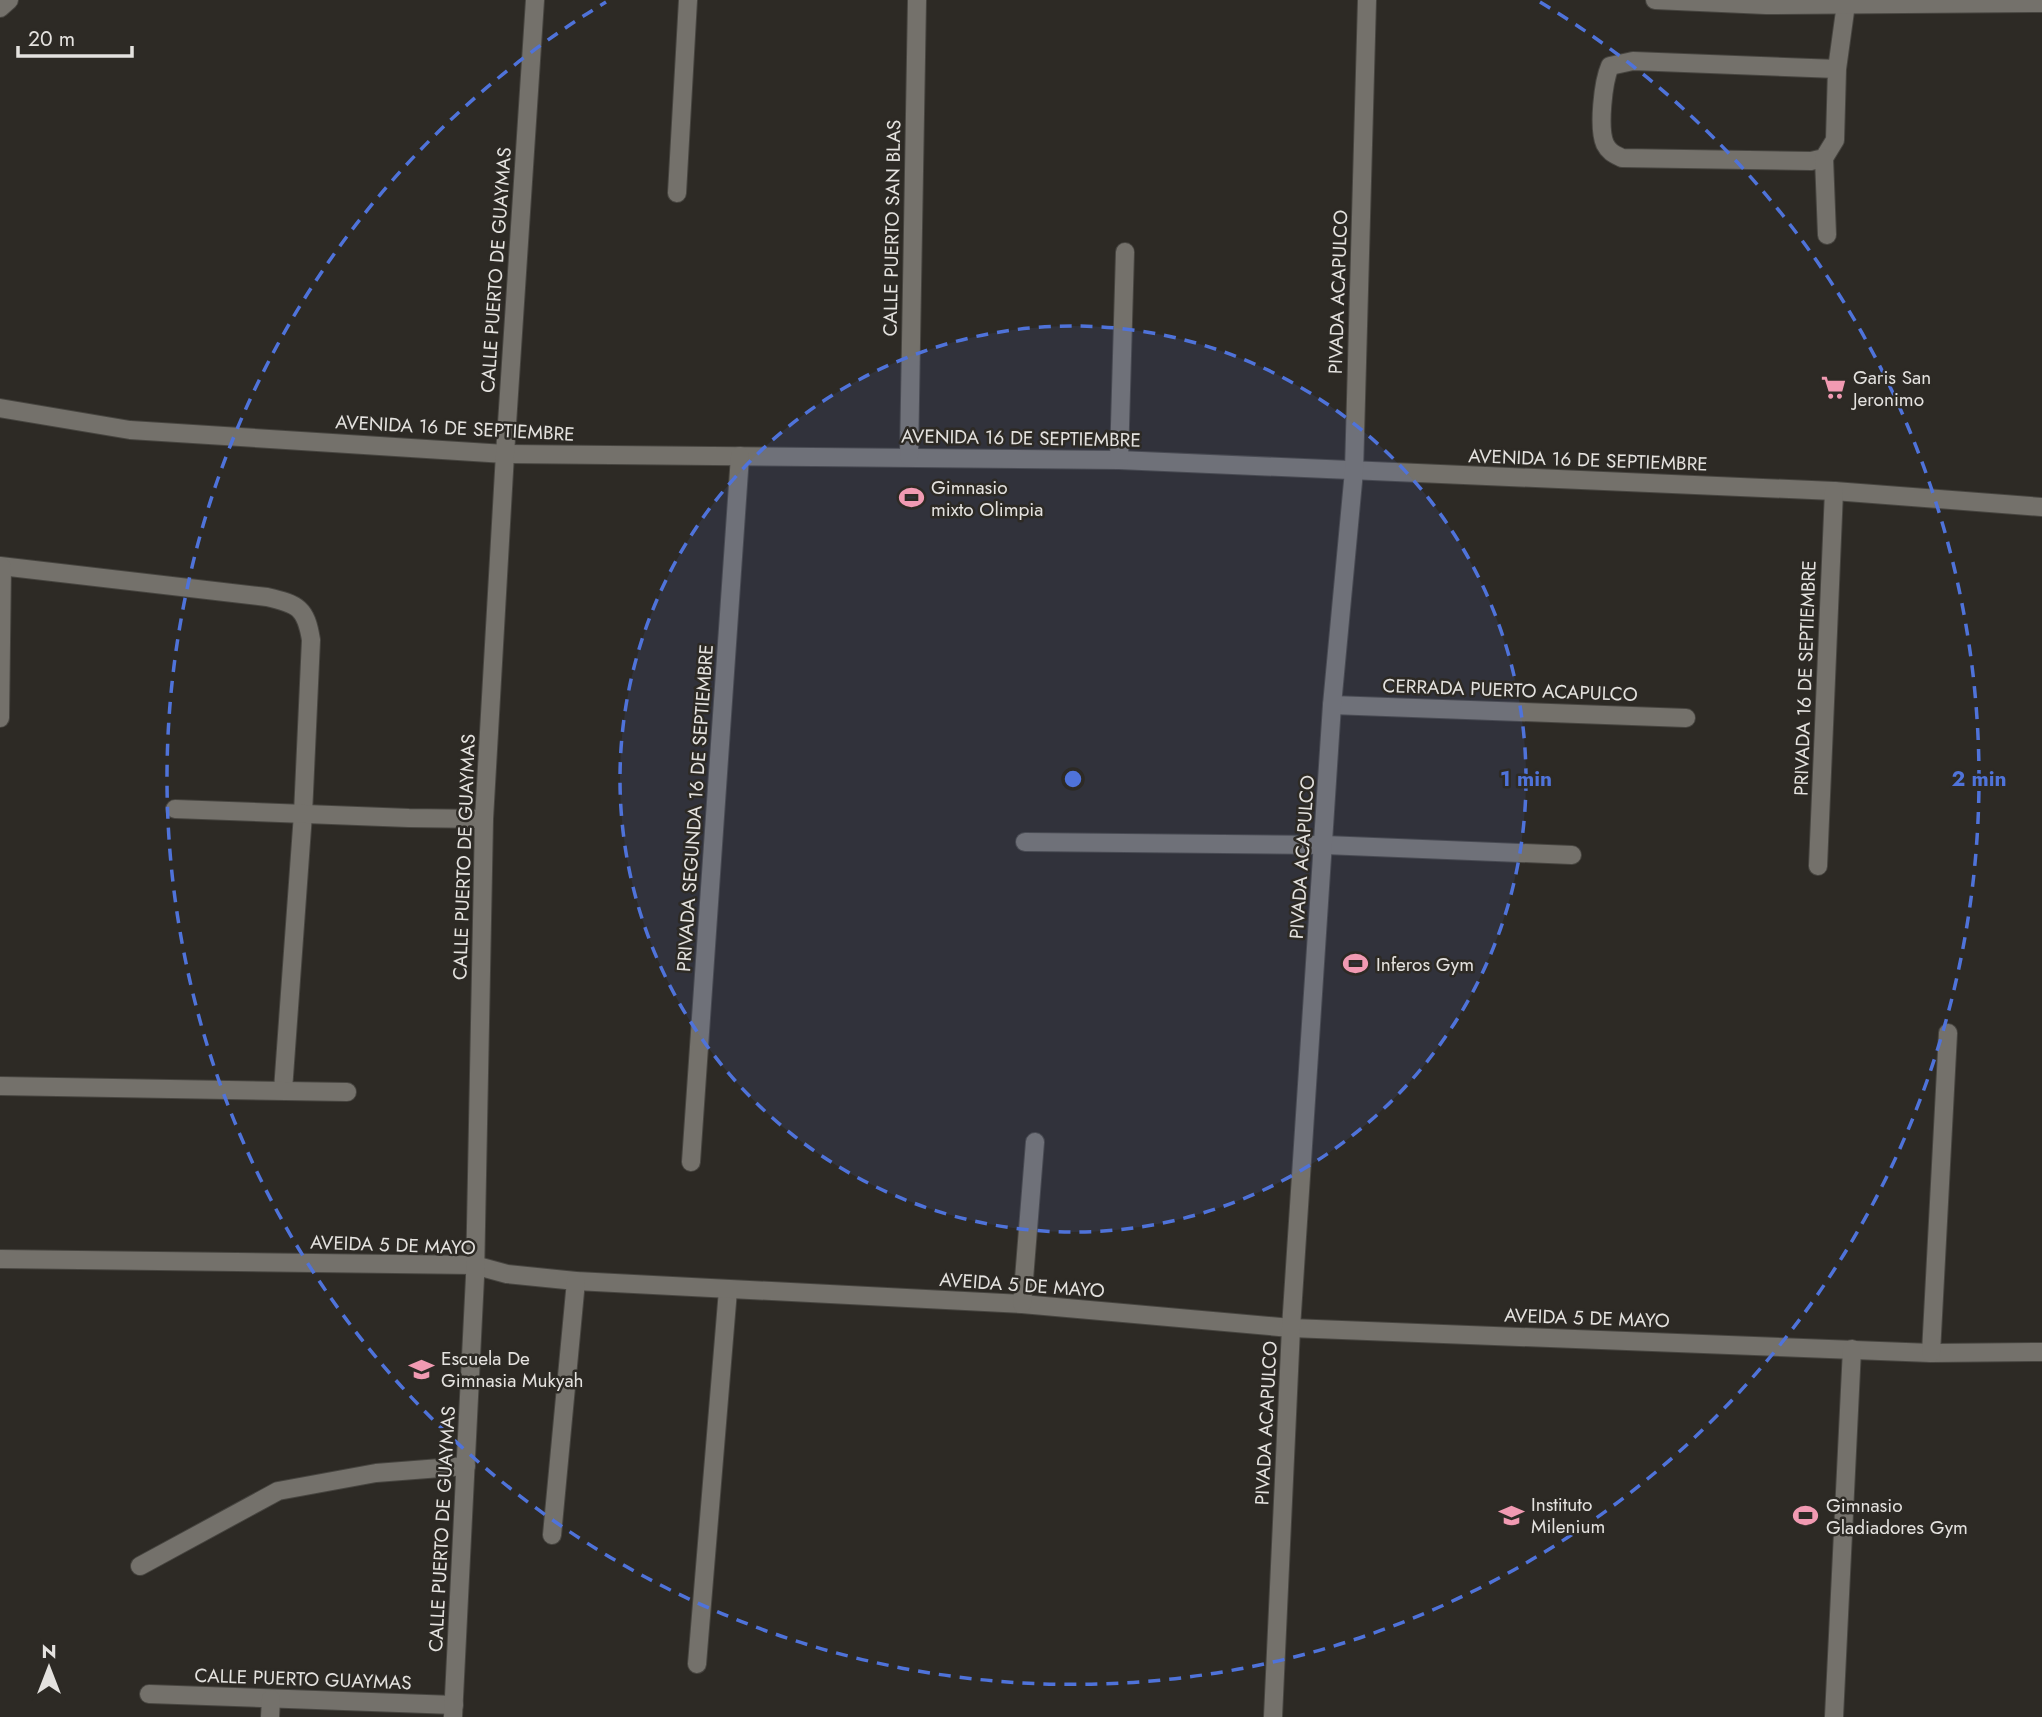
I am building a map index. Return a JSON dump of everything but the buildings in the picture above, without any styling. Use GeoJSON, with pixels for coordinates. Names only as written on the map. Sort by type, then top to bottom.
{"type":"FeatureCollection","features":[{"type":"Feature","properties":{"kind":"street"},"geometry":{"type":"LineString","coordinates":[[0,8],[9,0]]}},
{"type":"Feature","properties":{"kind":"street","name":"CALLE PUERTO DE GUAYMAS"},"geometry":{"type":"LineString","coordinates":[[454,1711],[474,1265],[484,819],[535,0]]}},
{"type":"Feature","properties":{"kind":"street"},"geometry":{"type":"LineString","coordinates":[[677,193],[688,0]]}},
{"type":"Feature","properties":{"kind":"street","name":"CALLE PUERTO SAN BLAS"},"geometry":{"type":"LineString","coordinates":[[909,457],[917,0]]}},
{"type":"Feature","properties":{"kind":"street","name":"PIVADA ACAPULCO"},"geometry":{"type":"LineString","coordinates":[[1273,1717],[1291,1328],[1325,845],[1332,705],[1354,471],[1367,0]]}},
{"type":"Feature","properties":{"kind":"street"},"geometry":{"type":"LineString","coordinates":[[1655,0],[1846,4],[2042,3]]}},
{"type":"Feature","properties":{"kind":"street"},"geometry":{"type":"LineString","coordinates":[[1828,235],[1824,158],[1835,140],[1837,69],[1846,4]]}},
{"type":"Feature","properties":{"kind":"street"},"geometry":{"type":"LineString","coordinates":[[1824,158],[1811,161],[1622,158],[1610,152],[1602,133],[1605,78],[1610,66],[1633,61],[1837,69]]}},
{"type":"Feature","properties":{"kind":"street"},"geometry":{"type":"LineString","coordinates":[[1119,460],[1125,252]]}},
{"type":"Feature","properties":{"kind":"street","name":"AVENIDA 16 DE SEPTIEMBRE"},"geometry":{"type":"LineString","coordinates":[[0,408],[130,430],[505,454],[1119,460],[1834,491],[2042,507]]}},
{"type":"Feature","properties":{"kind":"street","name":"PRIVADA SEGUNDA 16 DE SEPTIEMBRE"},"geometry":{"type":"LineString","coordinates":[[691,1162],[740,456]]}},
{"type":"Feature","properties":{"kind":"street","name":"PRIVADA 16 DE SEPTIEMBRE"},"geometry":{"type":"LineString","coordinates":[[1818,866],[1834,491]]}},
{"type":"Feature","properties":{"kind":"street"},"geometry":{"type":"LineString","coordinates":[[0,718],[1,566],[267,597],[302,610],[308,621],[311,640],[303,814],[283,1090]]}},
{"type":"Feature","properties":{"kind":"street","name":"CERRADA PUERTO ACAPULCO"},"geometry":{"type":"LineString","coordinates":[[1332,705],[1686,718]]}},
{"type":"Feature","properties":{"kind":"street"},"geometry":{"type":"LineString","coordinates":[[175,809],[484,819]]}},
{"type":"Feature","properties":{"kind":"street"},"geometry":{"type":"LineString","coordinates":[[1025,842],[1325,845],[1572,855]]}},
{"type":"Feature","properties":{"kind":"street"},"geometry":{"type":"LineString","coordinates":[[1931,1353],[1948,1033]]}},
{"type":"Feature","properties":{"kind":"street"},"geometry":{"type":"LineString","coordinates":[[0,1086],[347,1092]]}},
{"type":"Feature","properties":{"kind":"street"},"geometry":{"type":"LineString","coordinates":[[1022,1304],[1035,1142]]}},
{"type":"Feature","properties":{"kind":"street","name":"AVEIDA 5 DE MAYO"},"geometry":{"type":"LineString","coordinates":[[0,1259],[474,1265],[507,1274],[576,1281],[1022,1304],[1291,1328],[1931,1353],[2042,1352]]}},
{"type":"Feature","properties":{"kind":"street"},"geometry":{"type":"LineString","coordinates":[[552,1535],[576,1281]]}},
{"type":"Feature","properties":{"kind":"street"},"geometry":{"type":"LineString","coordinates":[[698,1664],[728,1290]]}},
{"type":"Feature","properties":{"kind":"street"},"geometry":{"type":"LineString","coordinates":[[1834,1717],[1852,1349]]}},
{"type":"Feature","properties":{"kind":"street"},"geometry":{"type":"LineString","coordinates":[[140,1566],[278,1491],[376,1473],[466,1466]]}},
{"type":"Feature","properties":{"kind":"street","name":"CALLE PUERTO GUAYMAS"},"geometry":{"type":"LineString","coordinates":[[149,1694],[271,1708],[454,1711]]}},
{"type":"Feature","properties":{"kind":"place","name":"Garis San Jeronimo"},"geometry":{"type":"Point","coordinates":[1833,388]}},
{"type":"Feature","properties":{"kind":"place","name":"Gimnasio mixto Olimpia"},"geometry":{"type":"Point","coordinates":[911,498]}},
{"type":"Feature","properties":{"kind":"place","name":"Inferos Gym"},"geometry":{"type":"Point","coordinates":[1356,964]}},
{"type":"Feature","properties":{"kind":"place","name":"Escuela De Gimnasia Mukyah"},"geometry":{"type":"Point","coordinates":[421,1369]}},
{"type":"Feature","properties":{"kind":"place","name":"Instituto Milenium"},"geometry":{"type":"Point","coordinates":[1511,1515]}},
{"type":"Feature","properties":{"kind":"place","name":"Gimnasio Gladiadores Gym"},"geometry":{"type":"Point","coordinates":[1806,1516]}}]}
